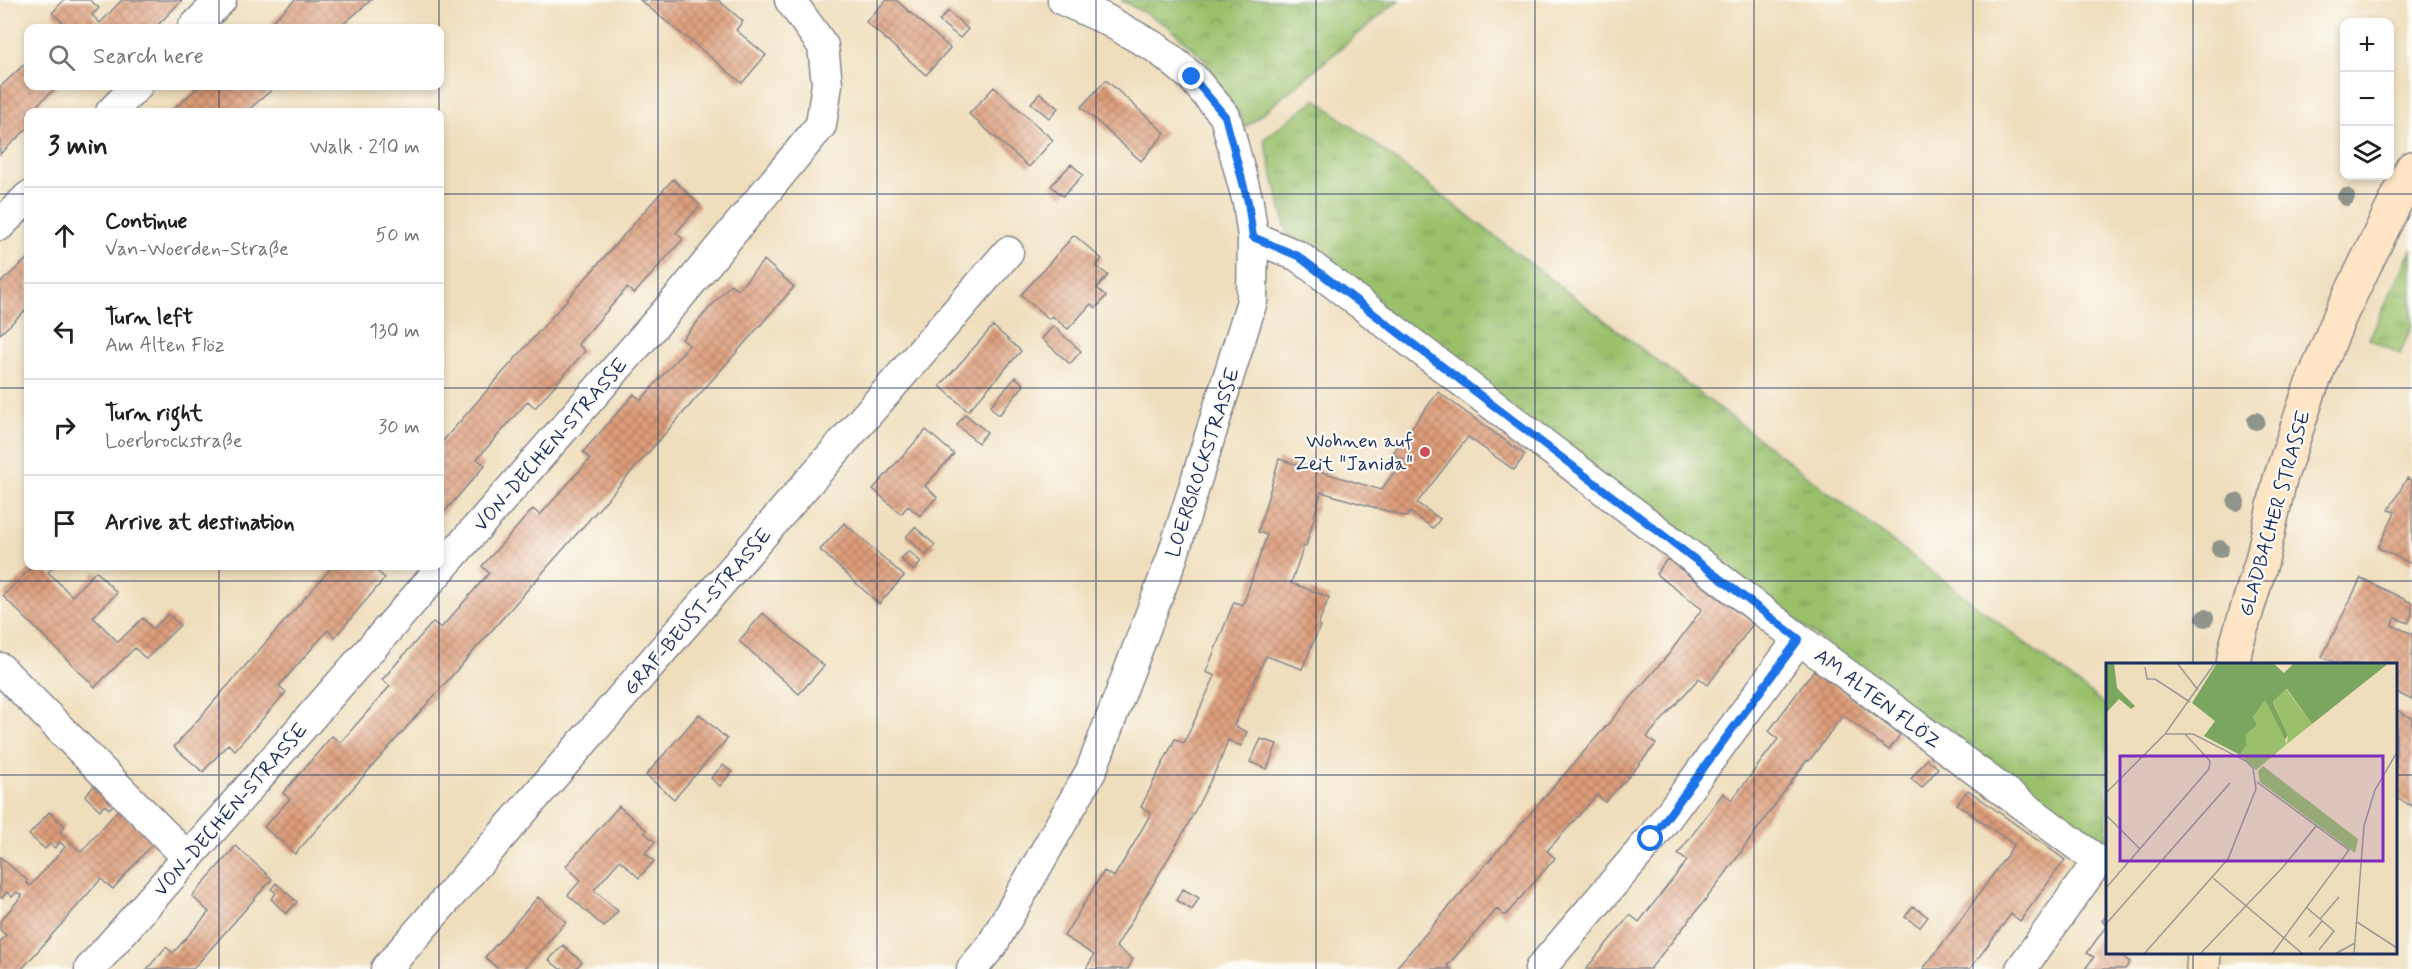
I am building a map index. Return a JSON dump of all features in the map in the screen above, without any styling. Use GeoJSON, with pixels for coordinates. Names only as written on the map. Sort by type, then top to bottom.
{"type":"FeatureCollection","features":[{"type":"Feature","properties":{"kind":"main road","name":"GLADBACHER STRASSE"},"geometry":{"type":"LineString","coordinates":[[2233,663],[2236,646],[2262,560],[2280,479],[2310,389],[2340,316],[2412,168]]}},
{"type":"Feature","properties":{"kind":"main road"},"geometry":{"type":"LineString","coordinates":[[2203,969],[2204,954]]}},
{"type":"Feature","properties":{"kind":"street"},"geometry":{"type":"LineString","coordinates":[[197,24],[220,0]]}},
{"type":"Feature","properties":{"kind":"street","name":"VON-DECHEN-STRASSE"},"geometry":{"type":"LineString","coordinates":[[444,566],[679,297],[821,125],[827,84],[823,46],[790,0]]}},
{"type":"Feature","properties":{"kind":"street","name":"LOERBROCKSTRASSE"},"geometry":{"type":"LineString","coordinates":[[972,969],[992,945],[1091,771],[1172,558],[1252,301],[1253,237],[1248,202],[1225,116],[1192,77],[1158,49],[1103,18],[1063,0]]}},
{"type":"Feature","properties":{"kind":"street"},"geometry":{"type":"LineString","coordinates":[[115,108],[133,90]]}},
{"type":"Feature","properties":{"kind":"street"},"geometry":{"type":"LineString","coordinates":[[0,225],[24,201]]}},
{"type":"Feature","properties":{"kind":"street","name":"AM ALTEN FLÖZ"},"geometry":{"type":"LineString","coordinates":[[1253,237],[1298,256],[1799,639],[2098,861],[2021,969]]}},
{"type":"Feature","properties":{"kind":"street","name":"GRAF-BEUST-STRASSE"},"geometry":{"type":"LineString","coordinates":[[386,969],[1008,252]]}},
{"type":"Feature","properties":{"kind":"street","name":"VON-DECHEN-STRASSE"},"geometry":{"type":"LineString","coordinates":[[90,969],[440,570]]}},
{"type":"Feature","properties":{"kind":"street"},"geometry":{"type":"LineString","coordinates":[[1540,969],[1651,839],[1799,639]]}},
{"type":"Feature","properties":{"kind":"street"},"geometry":{"type":"LineString","coordinates":[[0,668],[188,858]]}},
{"type":"Feature","properties":{"kind":"green space"},"geometry":{"type":"Polygon","coordinates":[[[1121,0],[1399,0],[1246,127],[1204,59],[1168,26],[1121,0]]]}},
{"type":"Feature","properties":{"kind":"green space"},"geometry":{"type":"Polygon","coordinates":[[[1316,99],[2106,705],[2106,853],[1289,241],[1264,139],[1316,99]]]}},
{"type":"Feature","properties":{"kind":"green space"},"geometry":{"type":"Polygon","coordinates":[[[2412,248],[2412,325],[2400,354],[2369,339],[2412,248]]]}},
{"type":"Feature","properties":{"kind":"building"},"geometry":{"type":"Polygon","coordinates":[[[64,0],[90,0],[99,8],[92,15],[100,23],[122,0],[182,0],[159,24],[64,24],[52,13],[64,0]]]}},
{"type":"Feature","properties":{"kind":"building"},"geometry":{"type":"Polygon","coordinates":[[[295,0],[371,0],[344,24],[273,24],[271,22],[295,0]]]}},
{"type":"Feature","properties":{"kind":"building"},"geometry":{"type":"Polygon","coordinates":[[[640,0],[718,0],[743,21],[736,30],[766,55],[742,83],[640,0]]]}},
{"type":"Feature","properties":{"kind":"building"},"geometry":{"type":"Polygon","coordinates":[[[886,0],[896,0],[950,48],[926,75],[866,22],[886,0]]]}},
{"type":"Feature","properties":{"kind":"building"},"geometry":{"type":"Polygon","coordinates":[[[948,11],[968,29],[960,38],[939,21],[948,11]]]}},
{"type":"Feature","properties":{"kind":"building"},"geometry":{"type":"Polygon","coordinates":[[[24,65],[24,90],[54,90],[38,104],[42,108],[24,108],[24,132],[0,154],[0,87],[24,65]]]}},
{"type":"Feature","properties":{"kind":"building"},"geometry":{"type":"Polygon","coordinates":[[[1106,80],[1165,133],[1141,161],[1081,107],[1106,80]]]}},
{"type":"Feature","properties":{"kind":"building"},"geometry":{"type":"Polygon","coordinates":[[[994,87],[1053,140],[1029,167],[969,114],[994,87]]]}},
{"type":"Feature","properties":{"kind":"building"},"geometry":{"type":"Polygon","coordinates":[[[195,90],[271,90],[251,108],[175,108],[195,90]]]}},
{"type":"Feature","properties":{"kind":"building"},"geometry":{"type":"Polygon","coordinates":[[[1040,93],[1058,108],[1049,118],[1031,103],[1040,93]]]}},
{"type":"Feature","properties":{"kind":"building"},"geometry":{"type":"Polygon","coordinates":[[[1071,164],[1083,175],[1063,196],[1051,186],[1071,164]]]}},
{"type":"Feature","properties":{"kind":"building"},"geometry":{"type":"Polygon","coordinates":[[[673,179],[700,205],[676,233],[683,239],[634,294],[627,288],[578,344],[585,351],[535,408],[528,401],[477,459],[485,465],[444,512],[444,439],[673,179]]]}},
{"type":"Feature","properties":{"kind":"building"},"geometry":{"type":"Polygon","coordinates":[[[1074,235],[1102,259],[1096,266],[1108,275],[1097,288],[1106,296],[1096,308],[1091,304],[1068,329],[1052,316],[1049,319],[1021,295],[1074,235]]]}},
{"type":"Feature","properties":{"kind":"building"},"geometry":{"type":"Polygon","coordinates":[[[764,260],[794,287],[295,854],[264,827],[290,799],[283,793],[332,736],[340,743],[390,686],[382,680],[433,622],[441,628],[489,573],[482,566],[533,509],[540,515],[590,459],[583,452],[634,394],[641,400],[689,345],[682,339],[731,284],[738,290],[764,260]]]}},
{"type":"Feature","properties":{"kind":"building"},"geometry":{"type":"Polygon","coordinates":[[[24,262],[24,312],[0,334],[0,283],[24,262]]]}},
{"type":"Feature","properties":{"kind":"building"},"geometry":{"type":"Polygon","coordinates":[[[993,326],[1021,351],[968,411],[940,386],[993,326]]]}},
{"type":"Feature","properties":{"kind":"building"},"geometry":{"type":"Polygon","coordinates":[[[1053,326],[1081,351],[1070,364],[1042,339],[1053,326]]]}},
{"type":"Feature","properties":{"kind":"building"},"geometry":{"type":"Polygon","coordinates":[[[1016,377],[1024,385],[1000,414],[997,414],[990,406],[1016,377]]]}},
{"type":"Feature","properties":{"kind":"building"},"geometry":{"type":"Polygon","coordinates":[[[1438,392],[1525,455],[1514,470],[1468,437],[1417,503],[1440,519],[1433,528],[1410,512],[1407,517],[1321,492],[1306,546],[1304,546],[1291,583],[1329,597],[1302,669],[1266,656],[1234,726],[1247,732],[1241,746],[1228,740],[1220,762],[1185,830],[1116,947],[1133,959],[1128,969],[1086,969],[1094,955],[1064,936],[1104,871],[1114,877],[1133,845],[1151,813],[1141,807],[1175,739],[1184,743],[1215,676],[1206,672],[1234,602],[1243,605],[1267,535],[1258,532],[1279,459],[1381,490],[1403,460],[1393,453],[1438,392]]]}},
{"type":"Feature","properties":{"kind":"building"},"geometry":{"type":"Polygon","coordinates":[[[965,414],[987,432],[978,443],[957,425],[965,414]]]}},
{"type":"Feature","properties":{"kind":"building"},"geometry":{"type":"Polygon","coordinates":[[[926,430],[954,454],[925,486],[937,497],[920,516],[908,506],[901,514],[873,489],[926,430]]]}},
{"type":"Feature","properties":{"kind":"building"},"geometry":{"type":"Polygon","coordinates":[[[2407,478],[2412,481],[2412,564],[2378,548],[2395,512],[2389,510],[2407,478]]]}},
{"type":"Feature","properties":{"kind":"building"},"geometry":{"type":"Polygon","coordinates":[[[844,523],[904,576],[879,604],[820,550],[844,523]]]}},
{"type":"Feature","properties":{"kind":"building"},"geometry":{"type":"Polygon","coordinates":[[[915,527],[935,545],[926,555],[906,537],[915,527]]]}},
{"type":"Feature","properties":{"kind":"building"},"geometry":{"type":"Polygon","coordinates":[[[909,551],[921,562],[914,571],[901,559],[909,551]]]}},
{"type":"Feature","properties":{"kind":"building"},"geometry":{"type":"Polygon","coordinates":[[[1667,559],[1753,624],[1708,685],[1699,678],[1647,737],[1656,744],[1631,774],[1605,802],[1597,795],[1547,851],[1555,858],[1505,916],[1497,909],[1447,966],[1451,969],[1395,969],[1668,655],[1702,609],[1656,574],[1667,559]]]}},
{"type":"Feature","properties":{"kind":"building"},"geometry":{"type":"Polygon","coordinates":[[[29,570],[50,570],[48,572],[72,596],[96,571],[117,593],[93,617],[118,642],[143,618],[153,629],[168,614],[180,625],[146,659],[135,648],[95,687],[3,596],[29,570]]]}},
{"type":"Feature","properties":{"kind":"building"},"geometry":{"type":"Polygon","coordinates":[[[329,570],[380,570],[378,572],[385,578],[335,637],[328,630],[279,686],[286,692],[235,750],[228,744],[203,772],[174,747],[329,570]]]}},
{"type":"Feature","properties":{"kind":"building"},"geometry":{"type":"Polygon","coordinates":[[[2361,578],[2412,603],[2412,615],[2408,623],[2396,618],[2392,625],[2412,634],[2412,700],[2397,692],[2397,663],[2337,663],[2322,657],[2361,578]]]}},
{"type":"Feature","properties":{"kind":"building"},"geometry":{"type":"Polygon","coordinates":[[[763,613],[824,666],[799,694],[739,641],[763,613]]]}},
{"type":"Feature","properties":{"kind":"building"},"geometry":{"type":"Polygon","coordinates":[[[1814,670],[1900,735],[1889,750],[1843,715],[1809,761],[1807,760],[1718,884],[1650,969],[1586,969],[1630,915],[1639,922],[1687,861],[1678,854],[1723,793],[1732,800],[1778,739],[1769,731],[1814,670]]]}},
{"type":"Feature","properties":{"kind":"building"},"geometry":{"type":"Polygon","coordinates":[[[2397,710],[2412,718],[2412,806],[2397,798],[2397,710]]]}},
{"type":"Feature","properties":{"kind":"building"},"geometry":{"type":"Polygon","coordinates":[[[699,714],[727,739],[674,799],[646,775],[699,714]]]}},
{"type":"Feature","properties":{"kind":"building"},"geometry":{"type":"Polygon","coordinates":[[[1261,739],[1277,744],[1267,769],[1250,762],[1261,739]]]}},
{"type":"Feature","properties":{"kind":"building"},"geometry":{"type":"Polygon","coordinates":[[[1927,759],[1938,768],[1922,788],[1911,779],[1927,759]]]}},
{"type":"Feature","properties":{"kind":"building"},"geometry":{"type":"Polygon","coordinates":[[[723,765],[732,772],[720,786],[711,778],[723,765]]]}},
{"type":"Feature","properties":{"kind":"building"},"geometry":{"type":"Polygon","coordinates":[[[95,785],[114,804],[109,809],[105,805],[100,810],[85,796],[95,785]]]}},
{"type":"Feature","properties":{"kind":"building"},"geometry":{"type":"Polygon","coordinates":[[[1968,790],[2065,860],[2020,921],[2011,914],[1970,969],[1923,969],[2014,845],[1957,804],[1968,790]]]}},
{"type":"Feature","properties":{"kind":"building"},"geometry":{"type":"Polygon","coordinates":[[[619,806],[646,830],[645,833],[655,842],[645,853],[654,861],[639,878],[620,860],[594,890],[618,911],[604,927],[568,895],[581,880],[566,866],[619,806]]]}},
{"type":"Feature","properties":{"kind":"building"},"geometry":{"type":"Polygon","coordinates":[[[119,809],[155,841],[113,889],[101,879],[22,969],[0,969],[0,942],[6,935],[0,930],[0,921],[22,896],[17,892],[12,897],[7,892],[2,898],[0,897],[0,857],[27,880],[30,886],[65,847],[60,842],[55,848],[50,844],[45,849],[29,835],[49,812],[65,826],[60,832],[81,852],[119,809]]]}},
{"type":"Feature","properties":{"kind":"building"},"geometry":{"type":"Polygon","coordinates":[[[236,846],[272,879],[193,969],[147,969],[166,947],[173,953],[209,912],[192,896],[236,846]]]}},
{"type":"Feature","properties":{"kind":"building"},"geometry":{"type":"Polygon","coordinates":[[[276,883],[297,902],[286,914],[271,899],[276,893],[271,889],[276,883]]]}},
{"type":"Feature","properties":{"kind":"building"},"geometry":{"type":"Polygon","coordinates":[[[1183,889],[1199,898],[1192,910],[1176,900],[1183,889]]]}},
{"type":"Feature","properties":{"kind":"building"},"geometry":{"type":"Polygon","coordinates":[[[538,897],[566,922],[524,969],[498,969],[485,957],[538,897]]]}},
{"type":"Feature","properties":{"kind":"building"},"geometry":{"type":"Polygon","coordinates":[[[1913,906],[1928,917],[1920,927],[1905,917],[1913,906]]]}},
{"type":"Feature","properties":{"kind":"building"},"geometry":{"type":"Polygon","coordinates":[[[2106,926],[2106,954],[2124,954],[2122,956],[2130,962],[2125,969],[2085,969],[2094,957],[2087,953],[2106,926]]]}},
{"type":"Feature","properties":{"kind":"building"},"geometry":{"type":"Polygon","coordinates":[[[563,945],[582,962],[575,969],[560,969],[549,960],[563,945]]]}},
{"type":"Feature","properties":{"kind":"place","name":"Wohnen auf Zeit \"Janida\""},"geometry":{"type":"Point","coordinates":[1425,452]}},
{"type":"Feature","properties":{"kind":"route"},"geometry":{"type":"LineString","coordinates":[[1192,77],[1225,116],[1248,202],[1253,237],[1298,256],[1799,639],[1651,839]]}}]}
